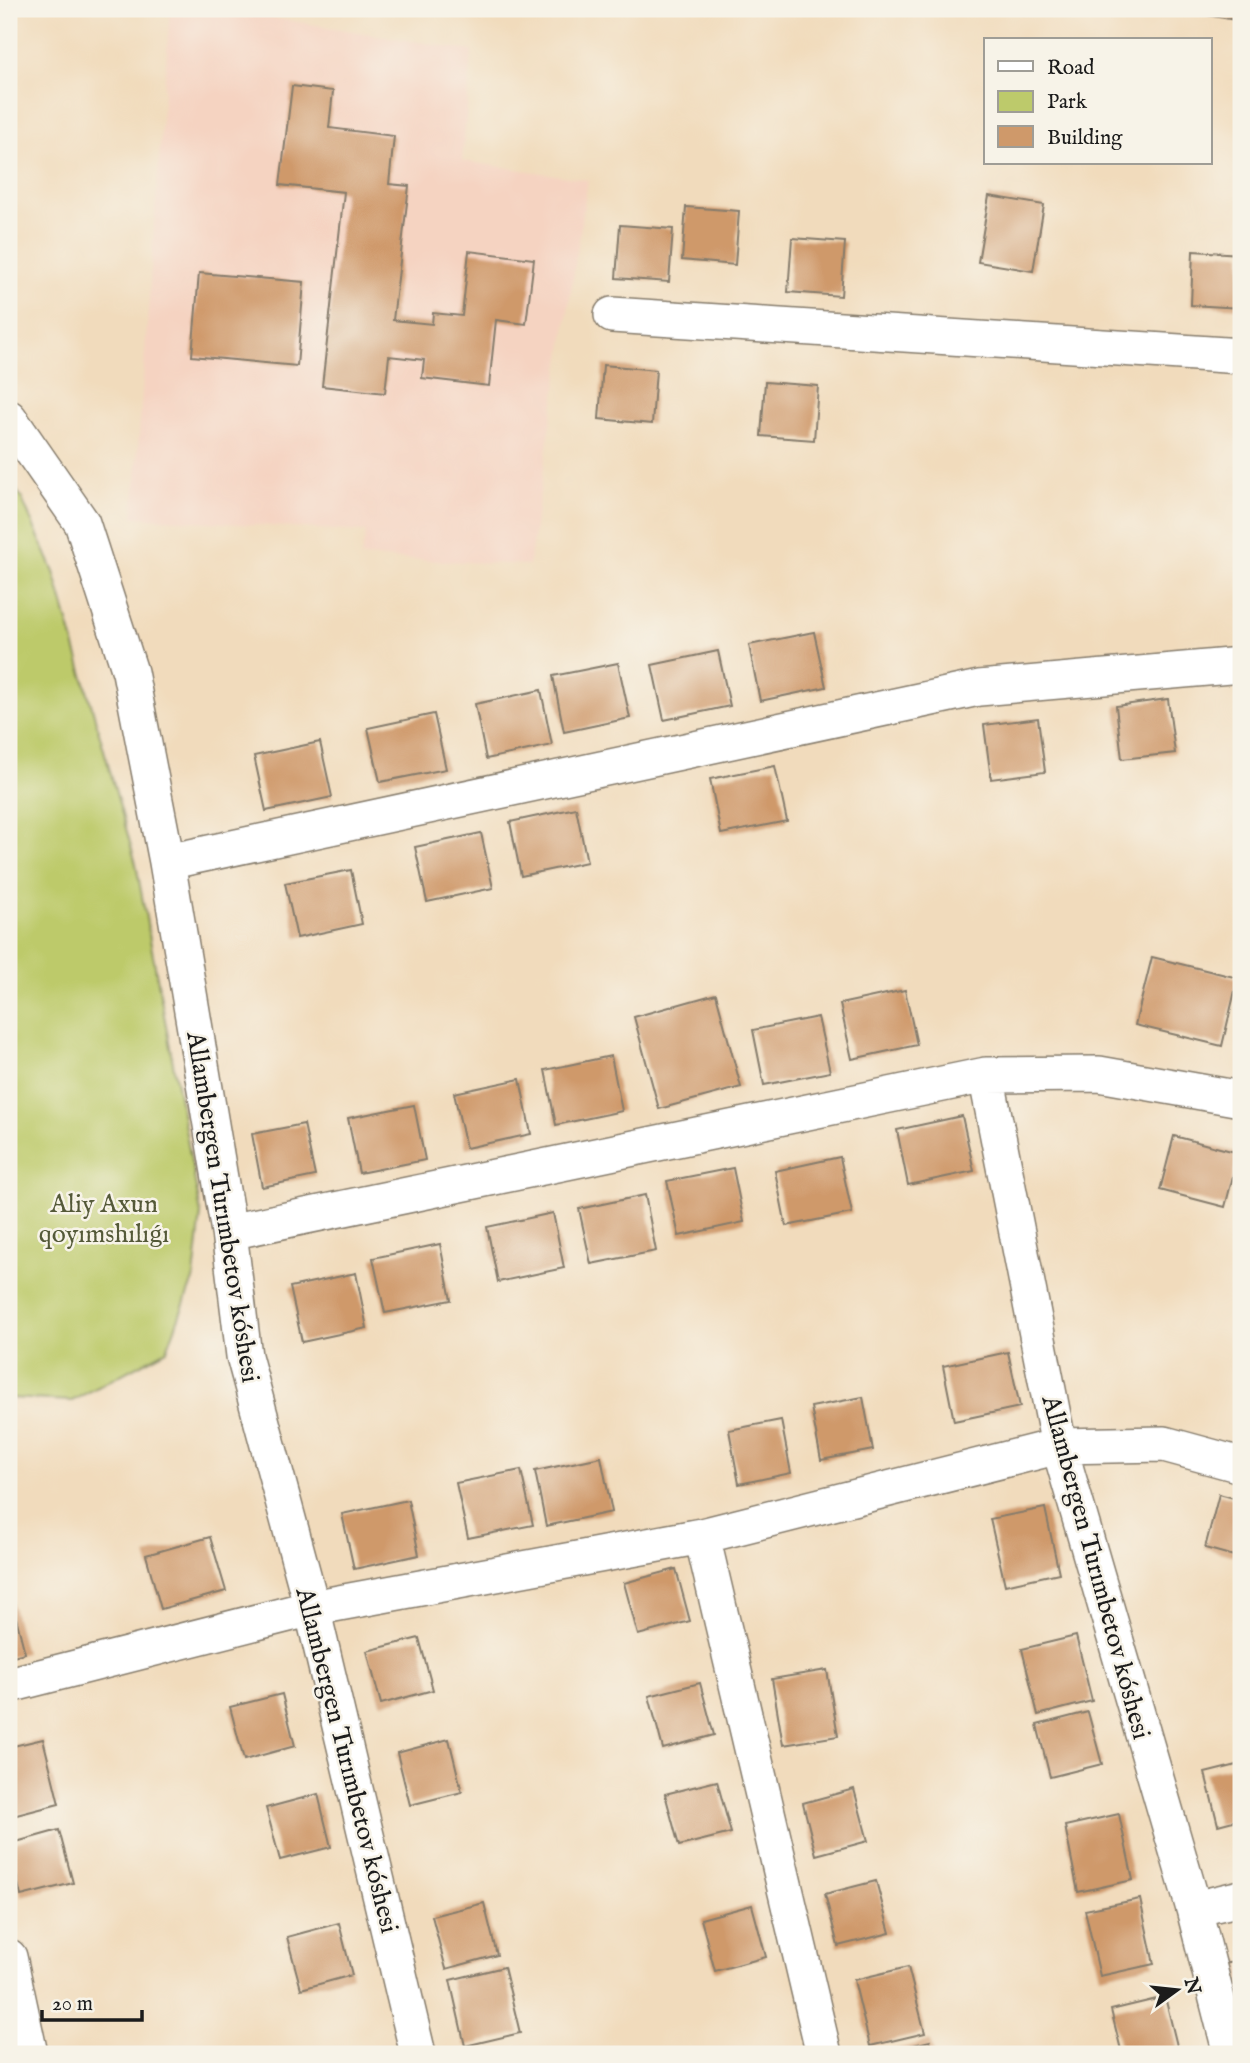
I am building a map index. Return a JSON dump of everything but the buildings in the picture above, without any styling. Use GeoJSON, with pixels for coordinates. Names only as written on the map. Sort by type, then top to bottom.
{"type":"FeatureCollection","features":[{"type":"Feature","properties":{"kind":"street"},"geometry":{"type":"LineString","coordinates":[[612,315],[1241,356]]}},
{"type":"Feature","properties":{"kind":"street","name":"Allambergen Turımbetov kóshesi"},"geometry":{"type":"LineString","coordinates":[[9,418],[82,523],[130,672],[167,862],[229,1232],[244,1356],[312,1608],[418,2054]]}},
{"type":"Feature","properties":{"kind":"street"},"geometry":{"type":"LineString","coordinates":[[167,862],[979,688],[1241,664]]}},
{"type":"Feature","properties":{"kind":"street"},"geometry":{"type":"LineString","coordinates":[[229,1232],[986,1075],[1099,1074],[1241,1099]]}},
{"type":"Feature","properties":{"kind":"street","name":"Allambergen Turımbetov kóshesi"},"geometry":{"type":"LineString","coordinates":[[986,1075],[1059,1446],[1194,1909],[1231,2054]]}},
{"type":"Feature","properties":{"kind":"street"},"geometry":{"type":"LineString","coordinates":[[9,1685],[312,1608],[702,1536],[1059,1446],[1164,1444],[1241,1465]]}},
{"type":"Feature","properties":{"kind":"street"},"geometry":{"type":"LineString","coordinates":[[702,1536],[824,2054]]}},
{"type":"Feature","properties":{"kind":"street"},"geometry":{"type":"LineString","coordinates":[[1194,1909],[1241,1898]]}},
{"type":"Feature","properties":{"kind":"street"},"geometry":{"type":"LineString","coordinates":[[9,1956],[30,2054]]}},
{"type":"Feature","properties":{"kind":"shaded area"},"geometry":{"type":"Polygon","coordinates":[[[170,9],[220,9],[472,51],[462,161],[588,180],[529,565],[361,557],[366,532],[133,517],[170,9]]]}},
{"type":"Feature","properties":{"kind":"green space","name":"Aliy Axun qoyımshılıǵı"},"geometry":{"type":"Polygon","coordinates":[[[9,480],[21,497],[54,572],[136,864],[201,1214],[194,1277],[167,1350],[72,1401],[9,1398],[9,480]]]}}]}
